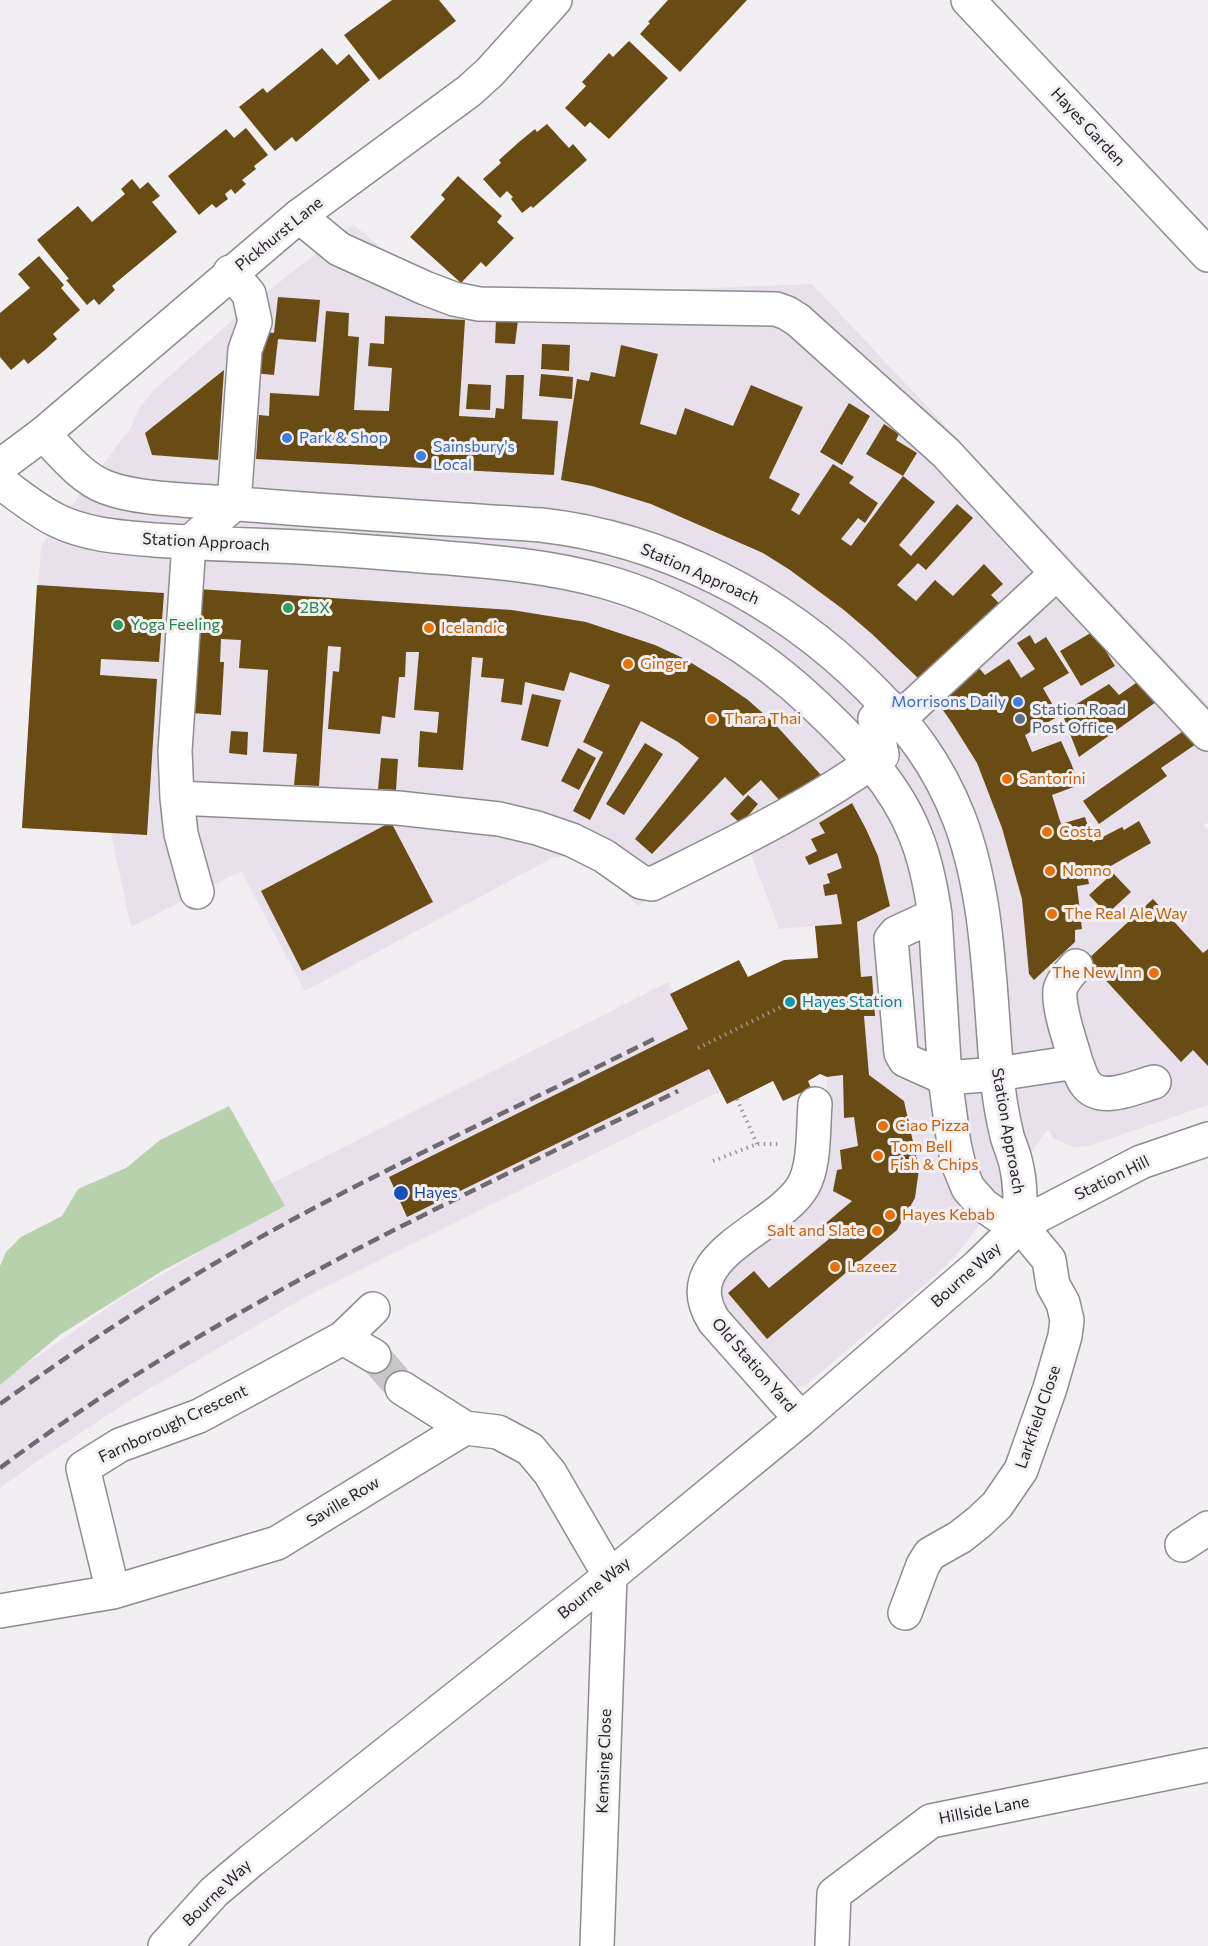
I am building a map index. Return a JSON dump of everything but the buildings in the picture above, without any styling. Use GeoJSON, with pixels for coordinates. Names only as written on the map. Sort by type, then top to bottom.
{"type":"FeatureCollection","features":[{"type":"Feature","properties":{"kind":"street","name":"Pickhurst Lane"},"geometry":{"type":"LineString","coordinates":[[0,466],[43,434],[299,216],[469,91],[490,72],[555,0]]}},
{"type":"Feature","properties":{"kind":"street","name":"Hayes Garden"},"geometry":{"type":"LineString","coordinates":[[968,0],[1208,255]]}},
{"type":"Feature","properties":{"kind":"street"},"geometry":{"type":"LineString","coordinates":[[299,216],[339,249],[454,299],[479,304],[776,309],[788,313],[933,441],[1208,734]]}},
{"type":"Feature","properties":{"kind":"street"},"geometry":{"type":"LineString","coordinates":[[197,892],[181,834],[175,751],[189,543],[234,504],[245,350],[255,322],[249,294],[231,272]]}},
{"type":"Feature","properties":{"kind":"street","name":"Station Approach"},"geometry":{"type":"LineString","coordinates":[[0,482],[55,520],[102,535],[189,543],[303,547],[484,561],[540,568],[608,582],[675,609],[746,651],[808,698],[871,763],[890,786],[915,834],[925,861],[935,915],[945,1078],[959,1166],[968,1188],[983,1205],[999,1216],[1020,1225],[1020,1188],[1016,1163],[1000,1106],[985,928],[975,874],[959,818],[941,777],[915,737],[893,712],[817,639],[768,605],[731,585],[648,549],[610,537],[541,525],[144,496],[108,488],[84,476],[43,434]]}},
{"type":"Feature","properties":{"kind":"street"},"geometry":{"type":"LineString","coordinates":[[177,798],[398,808],[499,819],[537,828],[572,840],[604,856],[641,882],[652,884],[835,788],[882,755],[874,719],[893,712],[1057,573]]}},
{"type":"Feature","properties":{"kind":"street"},"geometry":{"type":"LineString","coordinates":[[935,915],[896,933],[891,939],[901,1053],[905,1060],[945,1078],[997,1074],[1076,1062]]}},
{"type":"Feature","properties":{"kind":"street"},"geometry":{"type":"LineString","coordinates":[[1076,966],[1064,980],[1060,991],[1062,1011],[1076,1062],[1086,1084],[1094,1091],[1107,1094],[1154,1082]]}},
{"type":"Feature","properties":{"kind":"street","name":"Old Station Yard"},"geometry":{"type":"LineString","coordinates":[[801,1419],[714,1321],[703,1295],[706,1280],[719,1259],[731,1247],[794,1200],[803,1186],[810,1172],[815,1104]]}},
{"type":"Feature","properties":{"kind":"street","name":"Station Hill"},"geometry":{"type":"LineString","coordinates":[[1020,1225],[1141,1162],[1208,1138]]}},
{"type":"Feature","properties":{"kind":"street","name":"Bourne Way"},"geometry":{"type":"LineString","coordinates":[[165,1946],[214,1892],[610,1576],[801,1419],[978,1266],[1020,1225]]}},
{"type":"Feature","properties":{"kind":"street","name":"Larkfield Close"},"geometry":{"type":"LineString","coordinates":[[905,1613],[923,1565],[930,1554],[960,1537],[979,1522],[1010,1488],[1021,1470],[1053,1377],[1065,1336],[1067,1320],[1063,1303],[1053,1285],[1049,1260],[1020,1225]]}},
{"type":"Feature","properties":{"kind":"street","name":"Farnborough Crescent"},"geometry":{"type":"LineString","coordinates":[[113,1592],[82,1468],[120,1445],[199,1416],[344,1338],[373,1309]]}},
{"type":"Feature","properties":{"kind":"street"},"geometry":{"type":"LineString","coordinates":[[344,1338],[374,1356]]}},
{"type":"Feature","properties":{"kind":"street"},"geometry":{"type":"LineString","coordinates":[[402,1388],[465,1428],[498,1432],[530,1449],[550,1473],[610,1576]]}},
{"type":"Feature","properties":{"kind":"street","name":"Saville Row"},"geometry":{"type":"LineString","coordinates":[[0,1611],[113,1592],[277,1543],[465,1428]]}},
{"type":"Feature","properties":{"kind":"street","name":"Kemsing Close"},"geometry":{"type":"LineString","coordinates":[[597,1946],[610,1576]]}},
{"type":"Feature","properties":{"kind":"street","name":"Hillside Lane"},"geometry":{"type":"LineString","coordinates":[[832,1946],[834,1894],[931,1821],[1208,1765]]}},
{"type":"Feature","properties":{"kind":"path"},"geometry":{"type":"LineString","coordinates":[[698,1048],[797,999],[895,997]]}},
{"type":"Feature","properties":{"kind":"path"},"geometry":{"type":"LineString","coordinates":[[737,1099],[757,1144]]}},
{"type":"Feature","properties":{"kind":"path"},"geometry":{"type":"LineString","coordinates":[[713,1161],[757,1144],[812,1145]]}},
{"type":"Feature","properties":{"kind":"shaded area"},"geometry":{"type":"Polygon","coordinates":[[[353,224],[392,257],[457,287],[507,296],[812,284],[1208,705],[1208,822],[1204,826],[1208,830],[1208,1105],[1089,1146],[1074,1147],[1053,1138],[1048,1129],[965,1244],[945,1267],[806,1385],[797,1387],[787,1381],[721,1307],[718,1295],[727,1269],[817,1196],[824,1181],[827,1077],[869,1075],[864,1016],[875,1016],[872,977],[861,977],[857,922],[779,929],[745,838],[638,906],[602,873],[570,856],[554,857],[305,991],[241,871],[131,927],[111,833],[22,828],[41,546],[130,429],[139,409],[152,392],[238,315],[353,224]]]}},
{"type":"Feature","properties":{"kind":"shaded area"},"geometry":{"type":"Polygon","coordinates":[[[668,982],[723,1090],[307,1296],[137,1396],[0,1488],[0,1382],[122,1298],[280,1205],[269,1185],[668,982]]]}},
{"type":"Feature","properties":{"kind":"green space"},"geometry":{"type":"Polygon","coordinates":[[[229,1106],[285,1206],[162,1271],[61,1334],[0,1385],[0,1266],[6,1252],[21,1237],[62,1216],[78,1189],[126,1168],[160,1140],[229,1106]]]}},
{"type":"Feature","properties":{"kind":"tunnel"},"geometry":{"type":"LineString","coordinates":[[374,1356],[402,1388]]}},
{"type":"Feature","properties":{"kind":"railway"},"geometry":{"type":"LineString","coordinates":[[0,1404],[141,1308],[229,1255],[386,1171],[654,1039]]}},
{"type":"Feature","properties":{"kind":"railway"},"geometry":{"type":"LineString","coordinates":[[0,1468],[161,1359],[245,1310],[416,1219],[678,1091]]}},
{"type":"Feature","properties":{"kind":"place","name":"Park & Shop"},"geometry":{"type":"Point","coordinates":[287,438]}},
{"type":"Feature","properties":{"kind":"place","name":"Sainsbury's Local"},"geometry":{"type":"Point","coordinates":[421,456]}},
{"type":"Feature","properties":{"kind":"place","name":"2BX"},"geometry":{"type":"Point","coordinates":[288,608]}},
{"type":"Feature","properties":{"kind":"place","name":"Yoga Feeling"},"geometry":{"type":"Point","coordinates":[118,625]}},
{"type":"Feature","properties":{"kind":"place","name":"Icelandic"},"geometry":{"type":"Point","coordinates":[429,628]}},
{"type":"Feature","properties":{"kind":"place","name":"Ginger"},"geometry":{"type":"Point","coordinates":[628,664]}},
{"type":"Feature","properties":{"kind":"place","name":"Morrisons Daily"},"geometry":{"type":"Point","coordinates":[1018,702]}},
{"type":"Feature","properties":{"kind":"place","name":"Thara Thai"},"geometry":{"type":"Point","coordinates":[712,719]}},
{"type":"Feature","properties":{"kind":"place","name":"Station Road Post Office"},"geometry":{"type":"Point","coordinates":[1020,719]}},
{"type":"Feature","properties":{"kind":"place","name":"Santorini"},"geometry":{"type":"Point","coordinates":[1007,779]}},
{"type":"Feature","properties":{"kind":"place","name":"Costa"},"geometry":{"type":"Point","coordinates":[1047,832]}},
{"type":"Feature","properties":{"kind":"place","name":"Nonno"},"geometry":{"type":"Point","coordinates":[1050,871]}},
{"type":"Feature","properties":{"kind":"place","name":"The Real Ale Way"},"geometry":{"type":"Point","coordinates":[1052,914]}},
{"type":"Feature","properties":{"kind":"place","name":"The New Inn"},"geometry":{"type":"Point","coordinates":[1154,973]}},
{"type":"Feature","properties":{"kind":"place","name":"Hayes Station"},"geometry":{"type":"Point","coordinates":[790,1002]}},
{"type":"Feature","properties":{"kind":"place","name":"Ciao Pizza"},"geometry":{"type":"Point","coordinates":[883,1126]}},
{"type":"Feature","properties":{"kind":"place","name":"Tom Bell Fish & Chips"},"geometry":{"type":"Point","coordinates":[878,1156]}},
{"type":"Feature","properties":{"kind":"place","name":"Hayes"},"geometry":{"type":"Point","coordinates":[401,1193]}},
{"type":"Feature","properties":{"kind":"place","name":"Hayes Kebab"},"geometry":{"type":"Point","coordinates":[890,1215]}},
{"type":"Feature","properties":{"kind":"place","name":"Salt and Slate"},"geometry":{"type":"Point","coordinates":[877,1231]}},
{"type":"Feature","properties":{"kind":"place","name":"Lazeez"},"geometry":{"type":"Point","coordinates":[835,1267]}}]}
